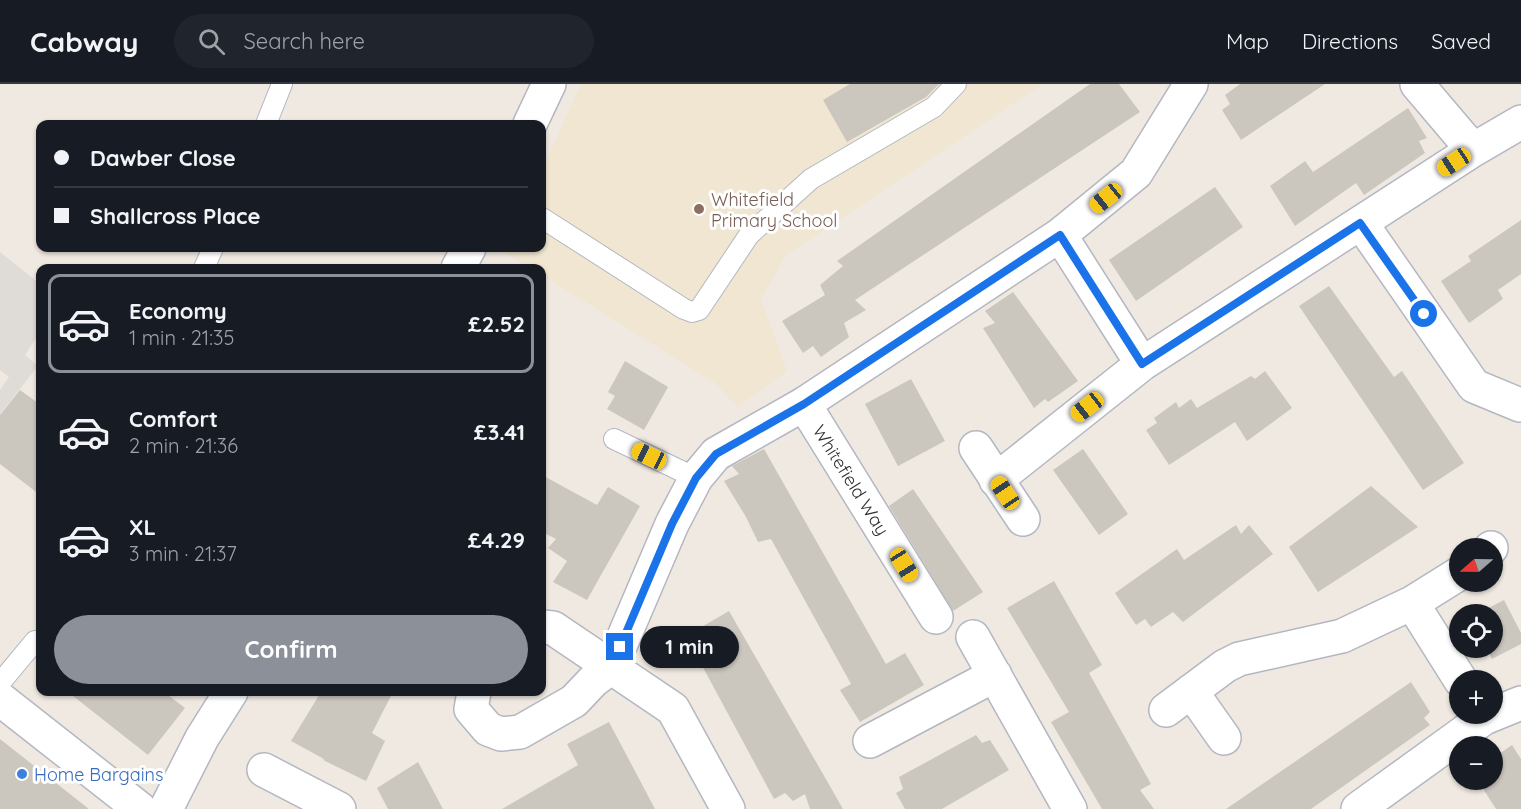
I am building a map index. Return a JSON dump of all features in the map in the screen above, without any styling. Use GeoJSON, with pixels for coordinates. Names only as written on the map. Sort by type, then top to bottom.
{"type":"FeatureCollection","features":[{"type":"Feature","properties":{"kind":"street"},"geometry":{"type":"LineString","coordinates":[[532,120],[549,84]]}},
{"type":"Feature","properties":{"kind":"street"},"geometry":{"type":"LineString","coordinates":[[473,696],[471,709],[488,729],[501,734],[520,732],[574,702],[593,681],[611,667],[672,524],[696,478],[716,454],[804,404],[1060,235],[1136,173],[1191,84]]}},
{"type":"Feature","properties":{"kind":"street"},"geometry":{"type":"LineString","coordinates":[[1416,84],[1473,150]]}},
{"type":"Feature","properties":{"kind":"street"},"geometry":{"type":"LineString","coordinates":[[996,480],[1142,364],[1473,150],[1521,122]]}},
{"type":"Feature","properties":{"kind":"street"},"geometry":{"type":"LineString","coordinates":[[1360,223],[1474,386],[1520,405]]}},
{"type":"Feature","properties":{"kind":"street"},"geometry":{"type":"LineString","coordinates":[[1060,235],[1142,364]]}},
{"type":"Feature","properties":{"kind":"street","name":"Whitefield Way"},"geometry":{"type":"LineString","coordinates":[[804,404],[936,617]]}},
{"type":"Feature","properties":{"kind":"street"},"geometry":{"type":"LineString","coordinates":[[976,448],[1023,519]]}},
{"type":"Feature","properties":{"kind":"street"},"geometry":{"type":"LineString","coordinates":[[1224,738],[1179,700],[1225,666],[1239,659],[1342,636],[1412,603],[1449,580]]}},
{"type":"Feature","properties":{"kind":"street"},"geometry":{"type":"LineString","coordinates":[[1412,603],[1454,670]]}},
{"type":"Feature","properties":{"kind":"street"},"geometry":{"type":"LineString","coordinates":[[546,627],[553,628],[673,709],[728,809]]}},
{"type":"Feature","properties":{"kind":"street"},"geometry":{"type":"LineString","coordinates":[[973,637],[1070,809]]}},
{"type":"Feature","properties":{"kind":"street"},"geometry":{"type":"LineString","coordinates":[[870,741],[995,675]]}},
{"type":"Feature","properties":{"kind":"street"},"geometry":{"type":"LineString","coordinates":[[166,809],[202,738],[228,696]]}},
{"type":"Feature","properties":{"kind":"street"},"geometry":{"type":"LineString","coordinates":[[0,699],[140,809]]}},
{"type":"Feature","properties":{"kind":"street"},"geometry":{"type":"LineString","coordinates":[[1503,711],[1520,707]]}},
{"type":"Feature","properties":{"kind":"street"},"geometry":{"type":"LineString","coordinates":[[1358,809],[1471,724]]}},
{"type":"Feature","properties":{"kind":"street"},"geometry":{"type":"LineString","coordinates":[[264,770],[339,809]]}},
{"type":"Feature","properties":{"kind":"lane"},"geometry":{"type":"LineString","coordinates":[[268,120],[282,84]]}},
{"type":"Feature","properties":{"kind":"lane"},"geometry":{"type":"LineString","coordinates":[[546,221],[684,309],[692,312],[699,310],[749,235],[811,178],[934,107],[956,84]]}},
{"type":"Feature","properties":{"kind":"lane"},"geometry":{"type":"LineString","coordinates":[[614,439],[696,478]]}},
{"type":"Feature","properties":{"kind":"lane"},"geometry":{"type":"LineString","coordinates":[[0,683],[35,641]]}},
{"type":"Feature","properties":{"kind":"shaded area","name":"Whitefield Primary School"},"geometry":{"type":"Polygon","coordinates":[[[581,84],[1042,84],[785,256],[761,300],[787,371],[738,407],[715,383],[546,277],[546,264],[524,264],[504,252],[546,252],[546,161],[581,84]]]}},
{"type":"Feature","properties":{"kind":"shaded area"},"geometry":{"type":"Polygon","coordinates":[[[0,252],[36,281],[36,338],[25,355],[36,364],[36,369],[0,414],[0,390],[9,377],[0,370],[0,252]]]}},
{"type":"Feature","properties":{"kind":"building"},"geometry":{"type":"Polygon","coordinates":[[[850,84],[939,84],[926,97],[847,142],[823,100],[850,84]]]}},
{"type":"Feature","properties":{"kind":"building"},"geometry":{"type":"Polygon","coordinates":[[[1090,84],[1119,84],[1140,112],[855,300],[866,310],[844,323],[849,337],[821,357],[813,346],[803,353],[782,321],[825,295],[820,285],[843,266],[837,261],[1090,84]]]}},
{"type":"Feature","properties":{"kind":"building"},"geometry":{"type":"Polygon","coordinates":[[[1240,84],[1325,84],[1241,140],[1222,110],[1230,104],[1225,95],[1240,84]]]}},
{"type":"Feature","properties":{"kind":"building"},"geometry":{"type":"Polygon","coordinates":[[[1408,108],[1427,138],[1419,141],[1425,153],[1364,195],[1356,183],[1295,226],[1270,186],[1305,161],[1313,172],[1408,108]]]}},
{"type":"Feature","properties":{"kind":"building"},"geometry":{"type":"Polygon","coordinates":[[[1215,187],[1243,227],[1136,301],[1109,260],[1215,187]]]}},
{"type":"Feature","properties":{"kind":"building"},"geometry":{"type":"Polygon","coordinates":[[[1521,220],[1521,274],[1498,290],[1503,299],[1469,323],[1441,281],[1471,261],[1468,256],[1521,220]]]}},
{"type":"Feature","properties":{"kind":"building"},"geometry":{"type":"Polygon","coordinates":[[[1329,286],[1394,377],[1402,371],[1464,463],[1423,490],[1299,306],[1329,286]]]}},
{"type":"Feature","properties":{"kind":"building"},"geometry":{"type":"Polygon","coordinates":[[[1013,292],[1078,381],[1048,402],[1045,399],[1034,408],[983,328],[995,323],[985,311],[1013,292]]]}},
{"type":"Feature","properties":{"kind":"building"},"geometry":{"type":"Polygon","coordinates":[[[625,361],[668,387],[644,430],[607,409],[615,396],[608,392],[625,361]]]}},
{"type":"Feature","properties":{"kind":"building"},"geometry":{"type":"Polygon","coordinates":[[[1265,371],[1292,408],[1247,441],[1235,422],[1169,465],[1146,430],[1157,423],[1154,418],[1176,402],[1179,408],[1191,399],[1197,408],[1251,376],[1255,379],[1265,371]]]}},
{"type":"Feature","properties":{"kind":"building"},"geometry":{"type":"Polygon","coordinates":[[[911,379],[945,441],[898,466],[865,404],[911,379]]]}},
{"type":"Feature","properties":{"kind":"building"},"geometry":{"type":"Polygon","coordinates":[[[20,390],[36,402],[36,492],[0,464],[0,415],[20,390]]]}},
{"type":"Feature","properties":{"kind":"building"},"geometry":{"type":"Polygon","coordinates":[[[764,449],[886,664],[905,653],[924,685],[860,722],[840,690],[851,684],[771,539],[758,542],[724,481],[739,474],[732,466],[764,449]]]}},
{"type":"Feature","properties":{"kind":"building"},"geometry":{"type":"Polygon","coordinates":[[[1083,449],[1128,514],[1099,535],[1053,470],[1083,449]]]}},
{"type":"Feature","properties":{"kind":"building"},"geometry":{"type":"Polygon","coordinates":[[[546,477],[597,505],[608,487],[640,506],[587,600],[553,582],[567,561],[548,548],[556,539],[546,534],[546,477]]]}},
{"type":"Feature","properties":{"kind":"building"},"geometry":{"type":"Polygon","coordinates":[[[1371,486],[1418,527],[1318,592],[1289,547],[1371,486]]]}},
{"type":"Feature","properties":{"kind":"building"},"geometry":{"type":"Polygon","coordinates":[[[913,489],[983,592],[953,611],[889,506],[913,489]]]}},
{"type":"Feature","properties":{"kind":"building"},"geometry":{"type":"Polygon","coordinates":[[[1236,525],[1241,534],[1249,525],[1273,554],[1183,622],[1173,612],[1151,627],[1145,619],[1136,625],[1115,593],[1177,549],[1184,560],[1236,525]]]}},
{"type":"Feature","properties":{"kind":"building"},"geometry":{"type":"Polygon","coordinates":[[[1054,581],[1102,665],[1089,673],[1151,784],[1140,790],[1154,809],[1102,809],[1051,722],[1069,712],[1007,608],[1054,581]]]}},
{"type":"Feature","properties":{"kind":"building"},"geometry":{"type":"Polygon","coordinates":[[[1504,600],[1521,633],[1521,644],[1503,653],[1503,604],[1496,604],[1504,600]]]}},
{"type":"Feature","properties":{"kind":"building"},"geometry":{"type":"Polygon","coordinates":[[[729,611],[843,809],[810,809],[805,794],[793,801],[785,793],[774,799],[686,636],[729,611]]]}},
{"type":"Feature","properties":{"kind":"building"},"geometry":{"type":"Polygon","coordinates":[[[1411,682],[1430,712],[1424,718],[1430,725],[1311,809],[1226,809],[1411,682]]]}},
{"type":"Feature","properties":{"kind":"building"},"geometry":{"type":"Polygon","coordinates":[[[73,696],[169,696],[185,708],[148,755],[73,696]]]}},
{"type":"Feature","properties":{"kind":"building"},"geometry":{"type":"Polygon","coordinates":[[[319,696],[391,696],[372,733],[385,741],[366,781],[291,741],[319,696]]]}},
{"type":"Feature","properties":{"kind":"building"},"geometry":{"type":"Polygon","coordinates":[[[609,722],[655,809],[502,809],[578,765],[567,744],[609,722]]]}},
{"type":"Feature","properties":{"kind":"building"},"geometry":{"type":"Polygon","coordinates":[[[976,735],[982,743],[990,740],[1009,770],[942,809],[905,809],[896,793],[903,789],[899,777],[976,735]]]}},
{"type":"Feature","properties":{"kind":"building","name":"Home Bargains"},"geometry":{"type":"Polygon","coordinates":[[[0,739],[89,809],[0,809],[0,739]]]}},
{"type":"Feature","properties":{"kind":"building"},"geometry":{"type":"Polygon","coordinates":[[[1512,745],[1521,759],[1521,809],[1496,809],[1484,790],[1503,790],[1503,751],[1512,745]]]}},
{"type":"Feature","properties":{"kind":"building"},"geometry":{"type":"Polygon","coordinates":[[[418,762],[443,809],[388,809],[377,788],[418,762]]]}},
{"type":"Feature","properties":{"kind":"place","name":"Whitefield Primary School"},"geometry":{"type":"Point","coordinates":[699,209]}},
{"type":"Feature","properties":{"kind":"place","name":"Home Bargains"},"geometry":{"type":"Point","coordinates":[22,774]}},
{"type":"Feature","properties":{"kind":"route"},"geometry":{"type":"LineString","coordinates":[[620,647],[672,524],[696,478],[716,454],[804,404],[1060,235],[1142,364],[1360,223],[1424,314]]}}]}
